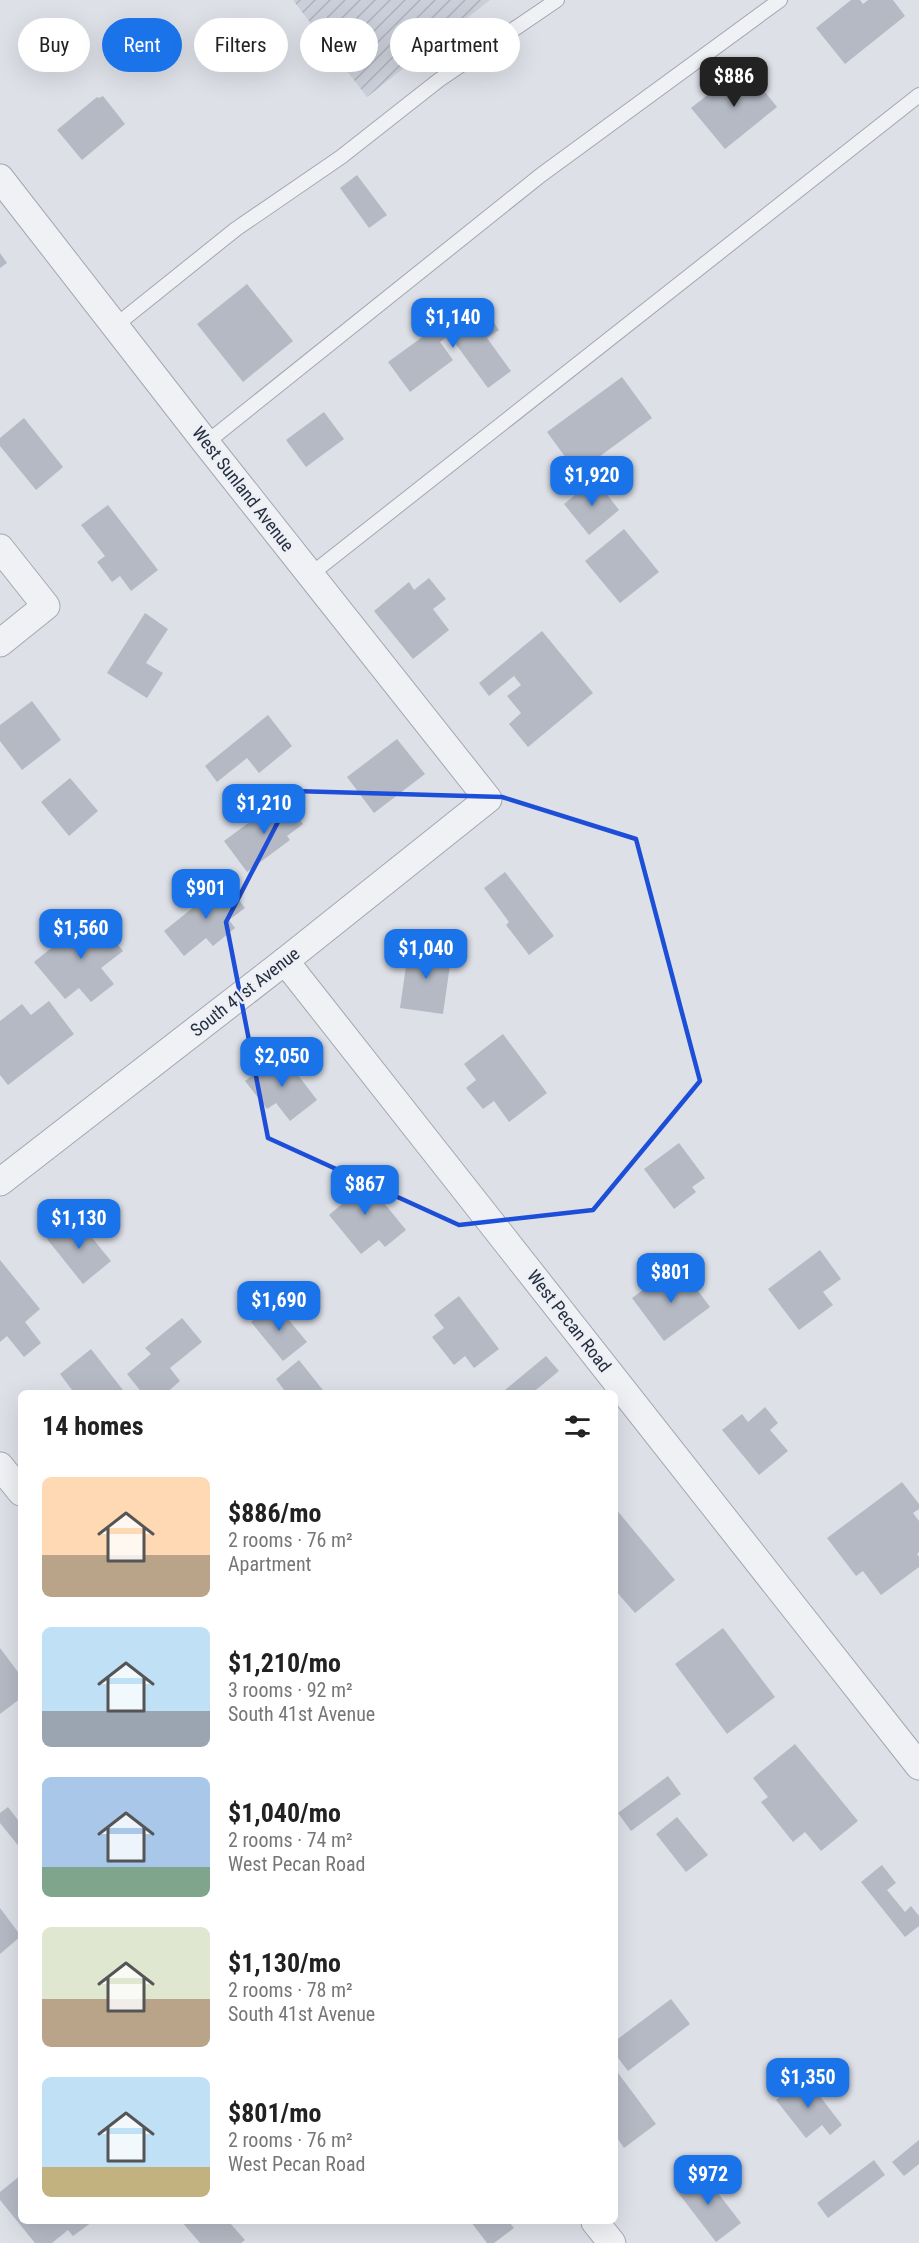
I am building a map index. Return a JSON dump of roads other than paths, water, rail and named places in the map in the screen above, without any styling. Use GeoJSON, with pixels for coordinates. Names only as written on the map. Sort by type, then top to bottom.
{"type":"FeatureCollection","features":[{"type":"Feature","properties":{"kind":"street","name":"West Sunland Avenue"},"geometry":{"type":"LineString","coordinates":[[0,178],[310,576],[488,799]]}},
{"type":"Feature","properties":{"kind":"street"},"geometry":{"type":"LineString","coordinates":[[0,548],[46,606],[0,643]]}},
{"type":"Feature","properties":{"kind":"street","name":"South 41st Avenue"},"geometry":{"type":"LineString","coordinates":[[0,1182],[285,961],[488,799]]}},
{"type":"Feature","properties":{"kind":"street","name":"West Pecan Road"},"geometry":{"type":"LineString","coordinates":[[285,961],[919,1766]]}},
{"type":"Feature","properties":{"kind":"street"},"geometry":{"type":"LineString","coordinates":[[0,1466],[18,1488]]}},
{"type":"Feature","properties":{"kind":"street"},"geometry":{"type":"LineString","coordinates":[[597,2224],[612,2243]]}},
{"type":"Feature","properties":{"kind":"lane"},"geometry":{"type":"LineString","coordinates":[[115,326],[236,229],[340,157],[439,80],[557,0]]}},
{"type":"Feature","properties":{"kind":"lane"},"geometry":{"type":"LineString","coordinates":[[206,442],[541,175],[780,0]]}},
{"type":"Feature","properties":{"kind":"lane"},"geometry":{"type":"LineString","coordinates":[[310,576],[919,95]]}}]}
